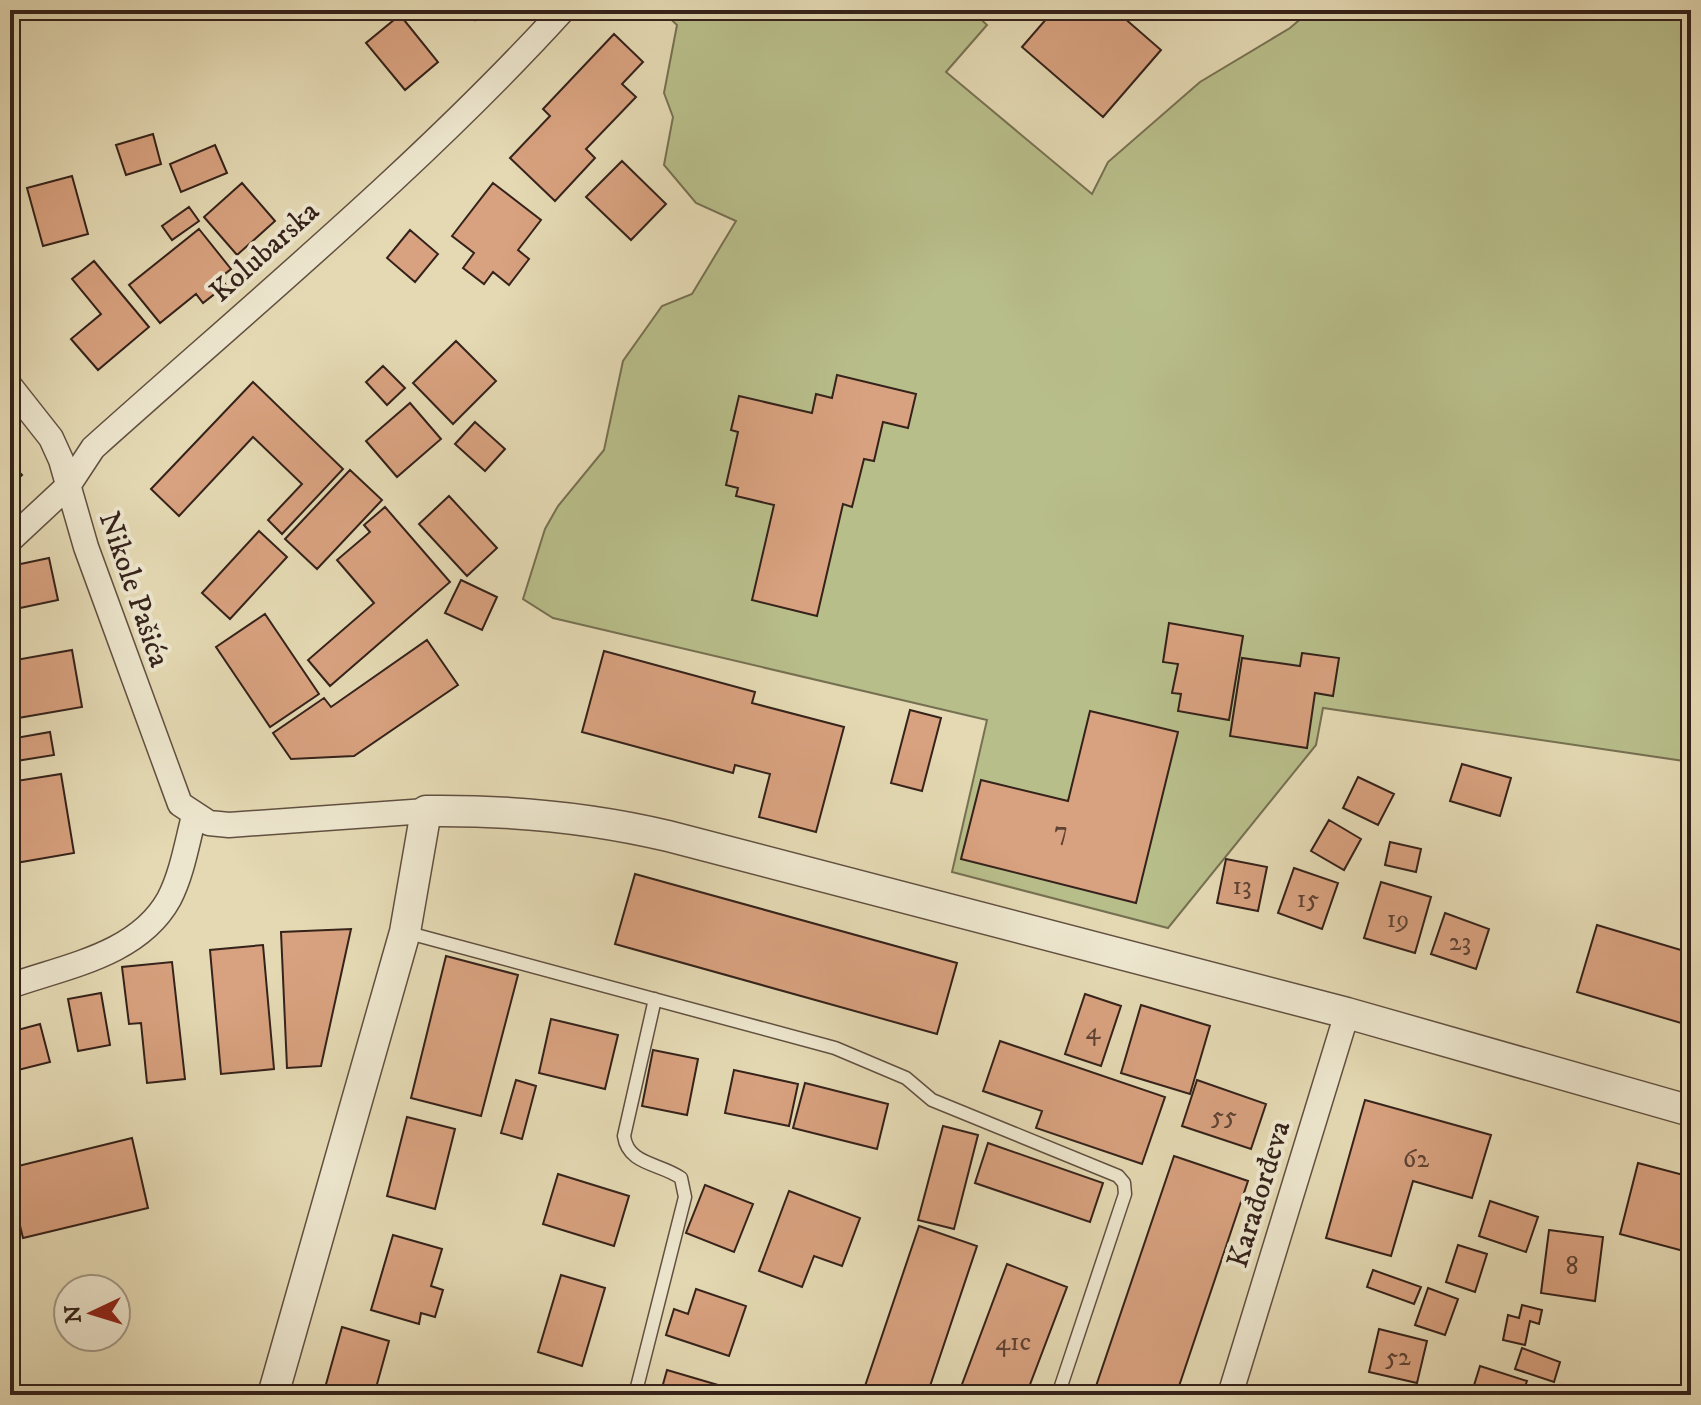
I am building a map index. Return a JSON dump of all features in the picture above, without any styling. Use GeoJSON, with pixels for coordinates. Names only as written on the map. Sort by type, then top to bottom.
{"type":"FeatureCollection","features":[{"type":"Feature","properties":{"kind":"street","name":"Kolubarska"},"geometry":{"type":"LineString","coordinates":[[10,540],[68,486],[93,448],[367,201],[520,58],[563,10]]}},
{"type":"Feature","properties":{"kind":"street","name":"Nikole Pašića"},"geometry":{"type":"LineString","coordinates":[[10,386],[51,438],[86,547],[174,795],[194,816]]}},
{"type":"Feature","properties":{"kind":"street"},"geometry":{"type":"LineString","coordinates":[[273,1395],[405,932],[426,811]]}},
{"type":"Feature","properties":{"kind":"street"},"geometry":{"type":"LineString","coordinates":[[10,986],[114,949],[137,937],[170,897],[194,816],[209,823],[229,825],[426,811],[527,812],[615,823],[1347,1013],[1691,1111]]}},
{"type":"Feature","properties":{"kind":"street","name":"Karađorđeva"},"geometry":{"type":"LineString","coordinates":[[1230,1395],[1347,1013]]}},
{"type":"Feature","properties":{"kind":"lane"},"geometry":{"type":"LineString","coordinates":[[405,932],[860,1057],[906,1078],[932,1100],[1118,1176],[1124,1183],[1125,1194],[1058,1395]]}},
{"type":"Feature","properties":{"kind":"lane"},"geometry":{"type":"LineString","coordinates":[[635,1395],[685,1197],[681,1178],[668,1169],[634,1158],[626,1148],[624,1136],[655,999]]}},
{"type":"Feature","properties":{"kind":"green space"},"geometry":{"type":"Polygon","coordinates":[[[661,10],[971,10],[987,25],[946,72],[1092,194],[1108,162],[1200,82],[1290,28],[1311,10],[1691,10],[1691,762],[1323,708],[1316,745],[1168,928],[952,872],[987,720],[553,618],[523,599],[545,529],[558,506],[604,450],[623,361],[662,306],[692,294],[736,221],[696,203],[664,165],[673,117],[664,93],[677,25],[661,10]]]}},
{"type":"Feature","properties":{"kind":"building"},"geometry":{"type":"Polygon","coordinates":[[[362,10],[382,10],[364,17],[362,10]]]}},
{"type":"Feature","properties":{"kind":"building"},"geometry":{"type":"Polygon","coordinates":[[[464,10],[485,10],[475,20],[464,10]]]}},
{"type":"Feature","properties":{"kind":"building"},"geometry":{"type":"Polygon","coordinates":[[[1054,10],[1115,10],[1161,50],[1103,117],[1022,47],[1054,10]]]}},
{"type":"Feature","properties":{"kind":"building"},"geometry":{"type":"Polygon","coordinates":[[[400,15],[438,62],[405,90],[366,43],[400,15]]]}},
{"type":"Feature","properties":{"kind":"building"},"geometry":{"type":"Polygon","coordinates":[[[614,34],[643,62],[622,84],[636,97],[586,149],[595,158],[555,201],[510,158],[550,116],[543,109],[614,34]]]}},
{"type":"Feature","properties":{"kind":"building"},"geometry":{"type":"Polygon","coordinates":[[[153,134],[161,164],[126,175],[116,145],[153,134]]]}},
{"type":"Feature","properties":{"kind":"building"},"geometry":{"type":"Polygon","coordinates":[[[215,145],[227,173],[181,192],[170,164],[215,145]]]}},
{"type":"Feature","properties":{"kind":"building"},"geometry":{"type":"Polygon","coordinates":[[[622,161],[666,204],[631,240],[586,197],[622,161]]]}},
{"type":"Feature","properties":{"kind":"building"},"geometry":{"type":"Polygon","coordinates":[[[72,176],[88,234],[43,246],[27,188],[72,176]]]}},
{"type":"Feature","properties":{"kind":"building"},"geometry":{"type":"Polygon","coordinates":[[[242,183],[275,221],[237,255],[204,217],[242,183]]]}},
{"type":"Feature","properties":{"kind":"building"},"geometry":{"type":"Polygon","coordinates":[[[493,183],[541,220],[518,250],[529,259],[509,285],[493,272],[484,284],[463,268],[474,253],[452,236],[493,183]]]}},
{"type":"Feature","properties":{"kind":"building"},"geometry":{"type":"Polygon","coordinates":[[[189,207],[199,221],[172,240],[162,226],[189,207]]]}},
{"type":"Feature","properties":{"kind":"building"},"geometry":{"type":"Polygon","coordinates":[[[199,229],[231,269],[220,278],[226,285],[203,303],[196,294],[160,323],[129,285],[199,229]]]}},
{"type":"Feature","properties":{"kind":"building"},"geometry":{"type":"Polygon","coordinates":[[[410,230],[438,254],[415,282],[387,258],[410,230]]]}},
{"type":"Feature","properties":{"kind":"building"},"geometry":{"type":"Polygon","coordinates":[[[94,261],[149,327],[98,370],[71,339],[101,314],[72,279],[94,261]]]}},
{"type":"Feature","properties":{"kind":"building"},"geometry":{"type":"Polygon","coordinates":[[[456,341],[496,381],[453,424],[413,383],[456,341]]]}},
{"type":"Feature","properties":{"kind":"building"},"geometry":{"type":"Polygon","coordinates":[[[383,366],[405,388],[387,405],[366,382],[383,366]]]}},
{"type":"Feature","properties":{"kind":"building"},"geometry":{"type":"Polygon","coordinates":[[[837,375],[916,394],[908,428],[883,422],[874,461],[864,459],[852,507],[843,504],[817,616],[752,600],[774,505],[736,496],[738,488],[726,485],[738,432],[731,430],[739,396],[812,413],[816,394],[832,398],[837,375]]]}},
{"type":"Feature","properties":{"kind":"building"},"geometry":{"type":"Polygon","coordinates":[[[253,382],[343,469],[282,534],[268,520],[302,484],[253,437],[179,516],[151,489],[253,382]]]}},
{"type":"Feature","properties":{"kind":"building"},"geometry":{"type":"Polygon","coordinates":[[[410,403],[441,439],[397,477],[366,441],[410,403]]]}},
{"type":"Feature","properties":{"kind":"building"},"geometry":{"type":"Polygon","coordinates":[[[475,422],[505,449],[485,471],[455,444],[475,422]]]}},
{"type":"Feature","properties":{"kind":"building"},"geometry":{"type":"Polygon","coordinates":[[[10,463],[22,475],[10,486],[10,463]]]}},
{"type":"Feature","properties":{"kind":"building"},"geometry":{"type":"Polygon","coordinates":[[[350,470],[382,500],[317,569],[285,539],[350,470]]]}},
{"type":"Feature","properties":{"kind":"building"},"geometry":{"type":"Polygon","coordinates":[[[449,496],[497,548],[467,576],[419,524],[449,496]]]}},
{"type":"Feature","properties":{"kind":"building"},"geometry":{"type":"Polygon","coordinates":[[[385,507],[450,582],[330,686],[308,660],[374,603],[337,560],[370,532],[364,525],[385,507]]]}},
{"type":"Feature","properties":{"kind":"building"},"geometry":{"type":"Polygon","coordinates":[[[259,531],[287,557],[230,619],[202,593],[259,531]]]}},
{"type":"Feature","properties":{"kind":"building"},"geometry":{"type":"Polygon","coordinates":[[[49,558],[58,600],[20,608],[11,566],[49,558]]]}},
{"type":"Feature","properties":{"kind":"building"},"geometry":{"type":"Polygon","coordinates":[[[461,580],[497,597],[482,630],[445,613],[461,580]]]}},
{"type":"Feature","properties":{"kind":"building"},"geometry":{"type":"Polygon","coordinates":[[[265,614],[319,694],[270,727],[216,647],[265,614]]]}},
{"type":"Feature","properties":{"kind":"building"},"geometry":{"type":"Polygon","coordinates":[[[1169,623],[1243,636],[1229,720],[1178,711],[1181,694],[1172,693],[1178,664],[1163,662],[1169,623]]]}},
{"type":"Feature","properties":{"kind":"building"},"geometry":{"type":"Polygon","coordinates":[[[427,640],[458,685],[354,756],[291,759],[273,733],[324,698],[331,707],[427,640]]]}},
{"type":"Feature","properties":{"kind":"building"},"geometry":{"type":"Polygon","coordinates":[[[72,650],[82,707],[18,718],[10,661],[72,650]]]}},
{"type":"Feature","properties":{"kind":"building"},"geometry":{"type":"Polygon","coordinates":[[[604,651],[755,692],[752,703],[844,727],[816,832],[759,817],[770,774],[735,765],[733,773],[582,732],[604,651]]]}},
{"type":"Feature","properties":{"kind":"building"},"geometry":{"type":"Polygon","coordinates":[[[1302,653],[1339,658],[1333,696],[1315,693],[1307,748],[1230,736],[1242,658],[1300,666],[1302,653]]]}},
{"type":"Feature","properties":{"kind":"building"},"geometry":{"type":"Polygon","coordinates":[[[910,710],[941,718],[922,791],[891,783],[910,710]]]}},
{"type":"Feature","properties":{"kind":"building"},"geometry":{"type":"Polygon","coordinates":[[[1090,711],[1178,732],[1136,903],[961,859],[981,780],[1068,801],[1090,711]]]}},
{"type":"Feature","properties":{"kind":"building"},"geometry":{"type":"Polygon","coordinates":[[[50,732],[54,755],[10,762],[10,739],[50,732]]]}},
{"type":"Feature","properties":{"kind":"building"},"geometry":{"type":"Polygon","coordinates":[[[1462,764],[1511,778],[1500,816],[1450,801],[1462,764]]]}},
{"type":"Feature","properties":{"kind":"building"},"geometry":{"type":"Polygon","coordinates":[[[61,774],[74,853],[10,864],[10,782],[61,774]]]}},
{"type":"Feature","properties":{"kind":"building"},"geometry":{"type":"Polygon","coordinates":[[[1358,777],[1394,794],[1378,825],[1343,808],[1358,777]]]}},
{"type":"Feature","properties":{"kind":"building"},"geometry":{"type":"Polygon","coordinates":[[[1329,820],[1361,839],[1344,870],[1311,851],[1329,820]]]}},
{"type":"Feature","properties":{"kind":"building"},"geometry":{"type":"Polygon","coordinates":[[[1390,842],[1421,849],[1416,872],[1385,865],[1390,842]]]}},
{"type":"Feature","properties":{"kind":"building"},"geometry":{"type":"Polygon","coordinates":[[[1226,859],[1267,867],[1258,911],[1217,903],[1226,859]]]}},
{"type":"Feature","properties":{"kind":"building"},"geometry":{"type":"Polygon","coordinates":[[[1294,868],[1338,883],[1322,929],[1278,913],[1294,868]]]}},
{"type":"Feature","properties":{"kind":"building"},"geometry":{"type":"Polygon","coordinates":[[[635,874],[957,963],[937,1034],[615,944],[635,874]]]}},
{"type":"Feature","properties":{"kind":"building"},"geometry":{"type":"Polygon","coordinates":[[[1381,882],[1431,897],[1415,953],[1364,938],[1381,882]]]}},
{"type":"Feature","properties":{"kind":"building"},"geometry":{"type":"Polygon","coordinates":[[[1445,913],[1489,929],[1476,969],[1431,954],[1445,913]]]}},
{"type":"Feature","properties":{"kind":"building"},"geometry":{"type":"Polygon","coordinates":[[[1597,925],[1691,953],[1691,1026],[1577,992],[1597,925]]]}},
{"type":"Feature","properties":{"kind":"building"},"geometry":{"type":"Polygon","coordinates":[[[351,929],[321,1066],[287,1068],[281,932],[351,929]]]}},
{"type":"Feature","properties":{"kind":"building"},"geometry":{"type":"Polygon","coordinates":[[[263,945],[274,1069],[221,1074],[210,950],[263,945]]]}},
{"type":"Feature","properties":{"kind":"building"},"geometry":{"type":"Polygon","coordinates":[[[446,956],[518,975],[481,1116],[411,1098],[446,956]]]}},
{"type":"Feature","properties":{"kind":"building"},"geometry":{"type":"Polygon","coordinates":[[[172,962],[185,1079],[147,1083],[141,1023],[129,1024],[122,967],[172,962]]]}},
{"type":"Feature","properties":{"kind":"building"},"geometry":{"type":"Polygon","coordinates":[[[101,993],[110,1045],[78,1051],[68,999],[101,993]]]}},
{"type":"Feature","properties":{"kind":"building"},"geometry":{"type":"Polygon","coordinates":[[[1085,994],[1121,1006],[1101,1066],[1065,1054],[1085,994]]]}},
{"type":"Feature","properties":{"kind":"building"},"geometry":{"type":"Polygon","coordinates":[[[1141,1005],[1210,1026],[1190,1094],[1121,1073],[1141,1005]]]}},
{"type":"Feature","properties":{"kind":"building"},"geometry":{"type":"Polygon","coordinates":[[[551,1019],[618,1035],[605,1089],[539,1073],[551,1019]]]}},
{"type":"Feature","properties":{"kind":"building"},"geometry":{"type":"Polygon","coordinates":[[[40,1024],[50,1062],[10,1072],[10,1032],[40,1024]]]}},
{"type":"Feature","properties":{"kind":"building"},"geometry":{"type":"Polygon","coordinates":[[[1000,1041],[1165,1097],[1142,1164],[1036,1128],[1042,1111],[983,1091],[1000,1041]]]}},
{"type":"Feature","properties":{"kind":"building"},"geometry":{"type":"Polygon","coordinates":[[[653,1050],[698,1059],[687,1115],[642,1106],[653,1050]]]}},
{"type":"Feature","properties":{"kind":"building"},"geometry":{"type":"Polygon","coordinates":[[[734,1070],[798,1084],[789,1126],[725,1113],[734,1070]]]}},
{"type":"Feature","properties":{"kind":"building"},"geometry":{"type":"Polygon","coordinates":[[[516,1080],[536,1086],[522,1139],[501,1133],[516,1080]]]}},
{"type":"Feature","properties":{"kind":"building"},"geometry":{"type":"Polygon","coordinates":[[[1197,1080],[1266,1104],[1251,1149],[1182,1126],[1197,1080]]]}},
{"type":"Feature","properties":{"kind":"building"},"geometry":{"type":"Polygon","coordinates":[[[805,1083],[888,1104],[877,1149],[793,1128],[805,1083]]]}},
{"type":"Feature","properties":{"kind":"building"},"geometry":{"type":"Polygon","coordinates":[[[1365,1100],[1491,1135],[1472,1198],[1413,1181],[1391,1256],[1326,1238],[1365,1100]]]}},
{"type":"Feature","properties":{"kind":"building"},"geometry":{"type":"Polygon","coordinates":[[[407,1117],[455,1129],[435,1209],[387,1196],[407,1117]]]}},
{"type":"Feature","properties":{"kind":"building"},"geometry":{"type":"Polygon","coordinates":[[[943,1126],[978,1135],[954,1229],[918,1220],[943,1126]]]}},
{"type":"Feature","properties":{"kind":"building"},"geometry":{"type":"Polygon","coordinates":[[[132,1138],[148,1208],[23,1238],[10,1185],[10,1168],[132,1138]]]}},
{"type":"Feature","properties":{"kind":"building"},"geometry":{"type":"Polygon","coordinates":[[[988,1143],[1103,1183],[1090,1222],[975,1183],[988,1143]]]}},
{"type":"Feature","properties":{"kind":"building"},"geometry":{"type":"Polygon","coordinates":[[[1174,1156],[1248,1181],[1176,1395],[1093,1395],[1174,1156]]]}},
{"type":"Feature","properties":{"kind":"building"},"geometry":{"type":"Polygon","coordinates":[[[1638,1163],[1691,1177],[1691,1253],[1620,1234],[1638,1163]]]}},
{"type":"Feature","properties":{"kind":"building"},"geometry":{"type":"Polygon","coordinates":[[[558,1174],[629,1196],[614,1246],[543,1224],[558,1174]]]}},
{"type":"Feature","properties":{"kind":"building"},"geometry":{"type":"Polygon","coordinates":[[[705,1185],[753,1204],[734,1252],[686,1233],[705,1185]]]}},
{"type":"Feature","properties":{"kind":"building"},"geometry":{"type":"Polygon","coordinates":[[[789,1191],[860,1218],[842,1266],[814,1256],[802,1287],[759,1271],[789,1191]]]}},
{"type":"Feature","properties":{"kind":"building"},"geometry":{"type":"Polygon","coordinates":[[[1490,1201],[1538,1217],[1526,1252],[1479,1236],[1490,1201]]]}},
{"type":"Feature","properties":{"kind":"building"},"geometry":{"type":"Polygon","coordinates":[[[919,1226],[977,1246],[927,1395],[862,1395],[919,1226]]]}},
{"type":"Feature","properties":{"kind":"building"},"geometry":{"type":"Polygon","coordinates":[[[1549,1230],[1603,1237],[1595,1301],[1541,1293],[1549,1230]]]}},
{"type":"Feature","properties":{"kind":"building"},"geometry":{"type":"Polygon","coordinates":[[[393,1235],[442,1249],[431,1286],[443,1290],[435,1317],[421,1313],[419,1324],[371,1310],[393,1235]]]}},
{"type":"Feature","properties":{"kind":"building"},"geometry":{"type":"Polygon","coordinates":[[[1458,1245],[1487,1254],[1475,1292],[1446,1282],[1458,1245]]]}},
{"type":"Feature","properties":{"kind":"building"},"geometry":{"type":"Polygon","coordinates":[[[1007,1264],[1067,1287],[1026,1395],[958,1395],[1007,1264]]]}},
{"type":"Feature","properties":{"kind":"building"},"geometry":{"type":"Polygon","coordinates":[[[1373,1270],[1421,1287],[1414,1304],[1367,1287],[1373,1270]]]}},
{"type":"Feature","properties":{"kind":"building"},"geometry":{"type":"Polygon","coordinates":[[[561,1275],[605,1288],[582,1366],[538,1352],[561,1275]]]}},
{"type":"Feature","properties":{"kind":"building"},"geometry":{"type":"Polygon","coordinates":[[[1428,1288],[1458,1299],[1445,1335],[1415,1325],[1428,1288]]]}},
{"type":"Feature","properties":{"kind":"building"},"geometry":{"type":"Polygon","coordinates":[[[696,1289],[746,1306],[729,1356],[666,1335],[674,1309],[688,1314],[696,1289]]]}},
{"type":"Feature","properties":{"kind":"building"},"geometry":{"type":"Polygon","coordinates":[[[1522,1305],[1542,1310],[1539,1324],[1530,1321],[1525,1345],[1503,1340],[1508,1315],[1519,1318],[1522,1305]]]}},
{"type":"Feature","properties":{"kind":"building"},"geometry":{"type":"Polygon","coordinates":[[[342,1327],[389,1341],[374,1395],[323,1395],[342,1327]]]}},
{"type":"Feature","properties":{"kind":"building"},"geometry":{"type":"Polygon","coordinates":[[[1379,1329],[1427,1341],[1417,1383],[1369,1372],[1379,1329]]]}},
{"type":"Feature","properties":{"kind":"building"},"geometry":{"type":"Polygon","coordinates":[[[1522,1348],[1560,1362],[1554,1382],[1515,1369],[1522,1348]]]}},
{"type":"Feature","properties":{"kind":"building"},"geometry":{"type":"Polygon","coordinates":[[[1480,1366],[1527,1381],[1522,1395],[1471,1395],[1480,1366]]]}},
{"type":"Feature","properties":{"kind":"building"},"geometry":{"type":"Polygon","coordinates":[[[667,1370],[752,1395],[660,1395],[667,1370]]]}},
{"type":"Feature","properties":{"kind":"building"},"geometry":{"type":"Polygon","coordinates":[[[1562,1385],[1592,1395],[1559,1395],[1562,1385]]]}},
{"type":"Feature","properties":{"kind":"building"},"geometry":{"type":"Polygon","coordinates":[[[499,1388],[526,1395],[497,1395],[499,1388]]]}},
{"type":"Feature","properties":{"kind":"building"},"geometry":{"type":"Polygon","coordinates":[[[1286,1388],[1308,1395],[1284,1395],[1286,1388]]]}}]}
